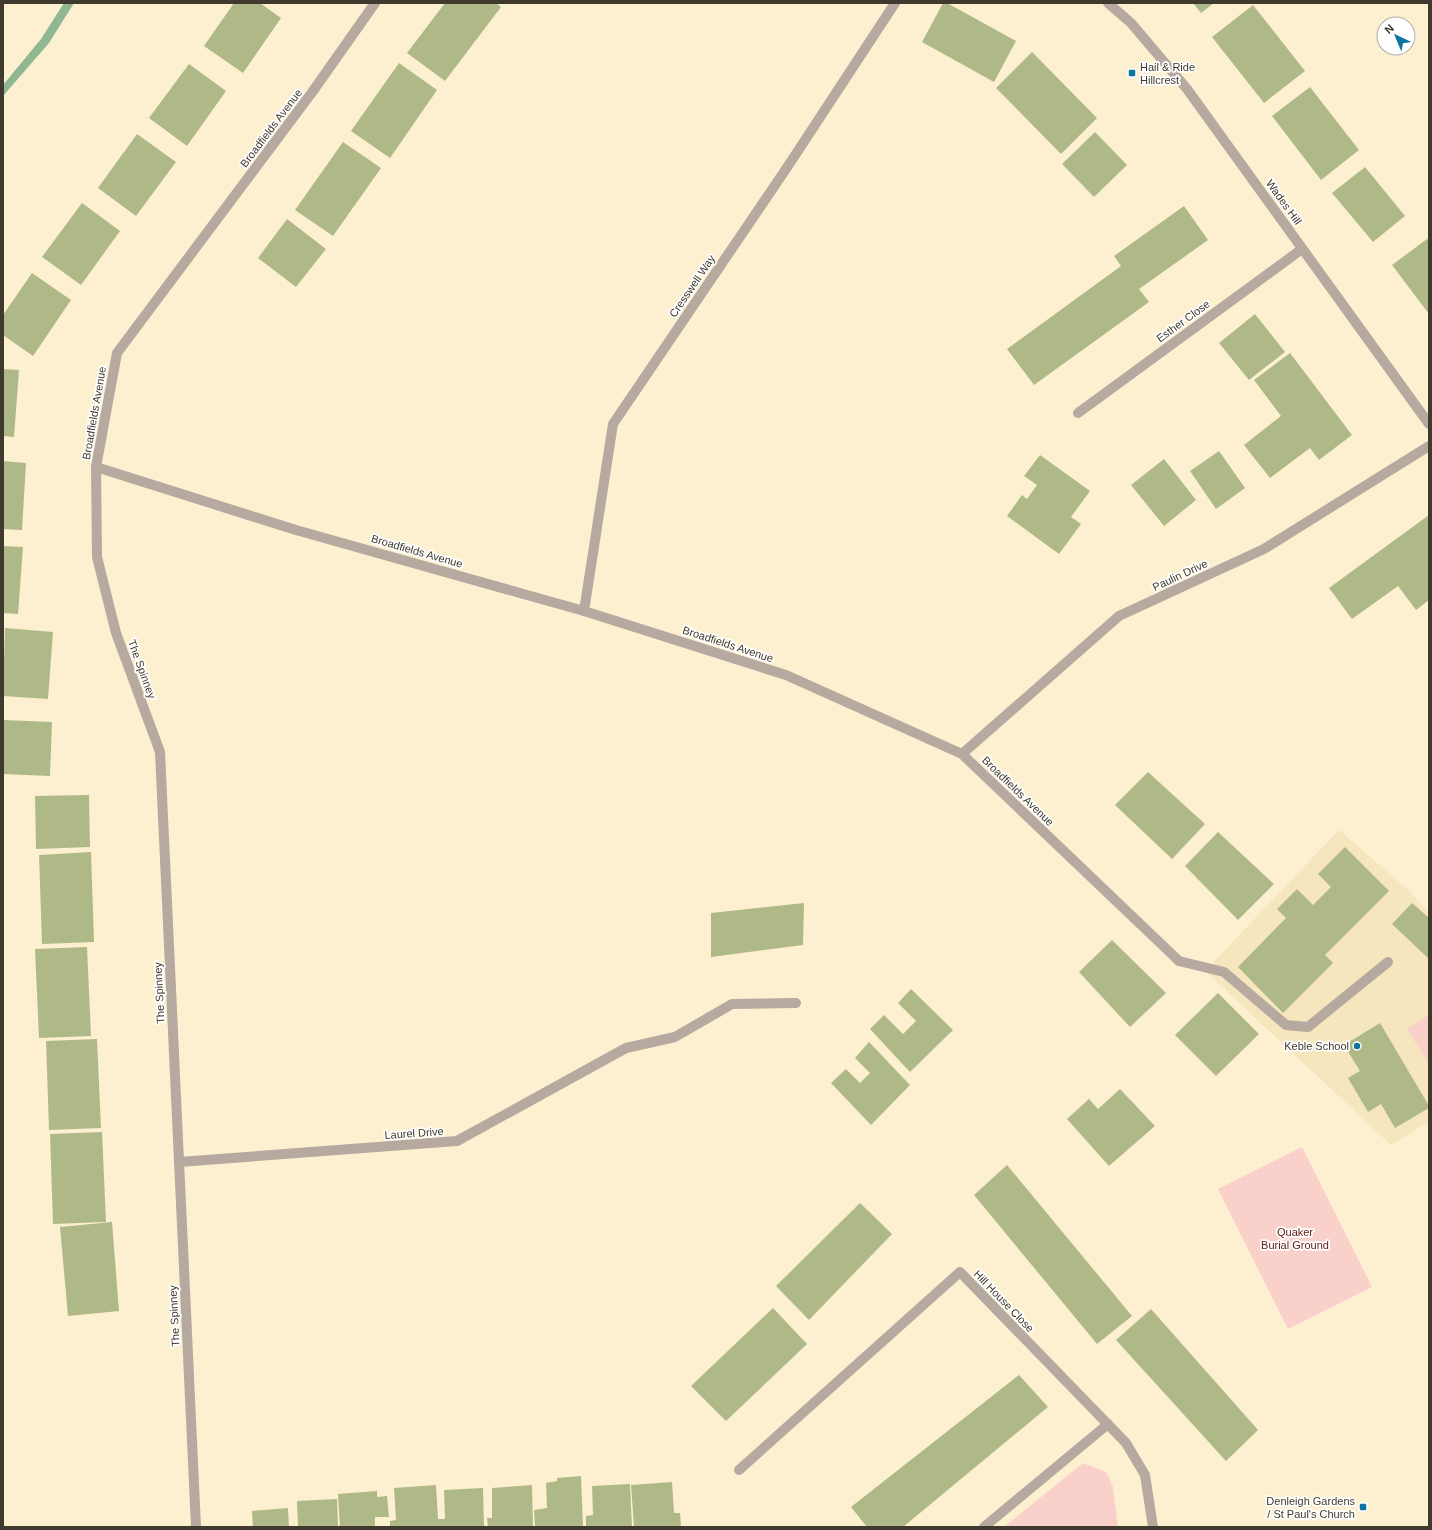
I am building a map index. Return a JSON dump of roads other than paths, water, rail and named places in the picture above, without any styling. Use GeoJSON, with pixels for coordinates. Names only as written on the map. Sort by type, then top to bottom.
{"type":"FeatureCollection","features":[{"type":"Feature","properties":{"kind":"street","name":"Broadfields Avenue"},"geometry":{"type":"LineString","coordinates":[[375,3],[313,91],[118,353],[96,467],[296,530],[584,611],[786,675],[962,754],[1179,962],[1224,972],[1286,1025],[1308,1027],[1388,962]]}},
{"type":"Feature","properties":{"kind":"street","name":"Cresswell Way"},"geometry":{"type":"LineString","coordinates":[[584,611],[613,424],[786,169],[895,3]]}},
{"type":"Feature","properties":{"kind":"street","name":"Wades Hill"},"geometry":{"type":"LineString","coordinates":[[1108,3],[1131,23],[1187,89],[1429,424]]}},
{"type":"Feature","properties":{"kind":"street","name":"Esther Close"},"geometry":{"type":"LineString","coordinates":[[1078,413],[1302,249]]}},
{"type":"Feature","properties":{"kind":"street","name":"Paulin Drive"},"geometry":{"type":"LineString","coordinates":[[962,754],[1119,616],[1264,549],[1429,446]]}},
{"type":"Feature","properties":{"kind":"street","name":"The Spinney"},"geometry":{"type":"LineString","coordinates":[[96,467],[97,557],[116,633],[160,752],[196,1527]]}},
{"type":"Feature","properties":{"kind":"street","name":"Laurel Drive"},"geometry":{"type":"LineString","coordinates":[[179,1162],[457,1141],[626,1048],[676,1037],[732,1004],[796,1003]]}},
{"type":"Feature","properties":{"kind":"street","name":"Hill House Close"},"geometry":{"type":"LineString","coordinates":[[739,1470],[960,1272],[1126,1443],[1144,1475],[1153,1527]]}},
{"type":"Feature","properties":{"kind":"street"},"geometry":{"type":"LineString","coordinates":[[984,1527],[1108,1424]]}},
{"type":"Feature","properties":{"kind":"place","name":"Hail & Ride Hillcrest"},"geometry":{"type":"Point","coordinates":[1132,73]}},
{"type":"Feature","properties":{"kind":"place","name":"Keble School"},"geometry":{"type":"Point","coordinates":[1357,1046]}},
{"type":"Feature","properties":{"kind":"place","name":"Denleigh Gardens / St Paul's Church"},"geometry":{"type":"Point","coordinates":[1363,1507]}},
{"type":"Feature","properties":{"kind":"park label","name":"Quaker Burial Ground"},"geometry":{"type":"Point","coordinates":[1295,1238]}}]}
